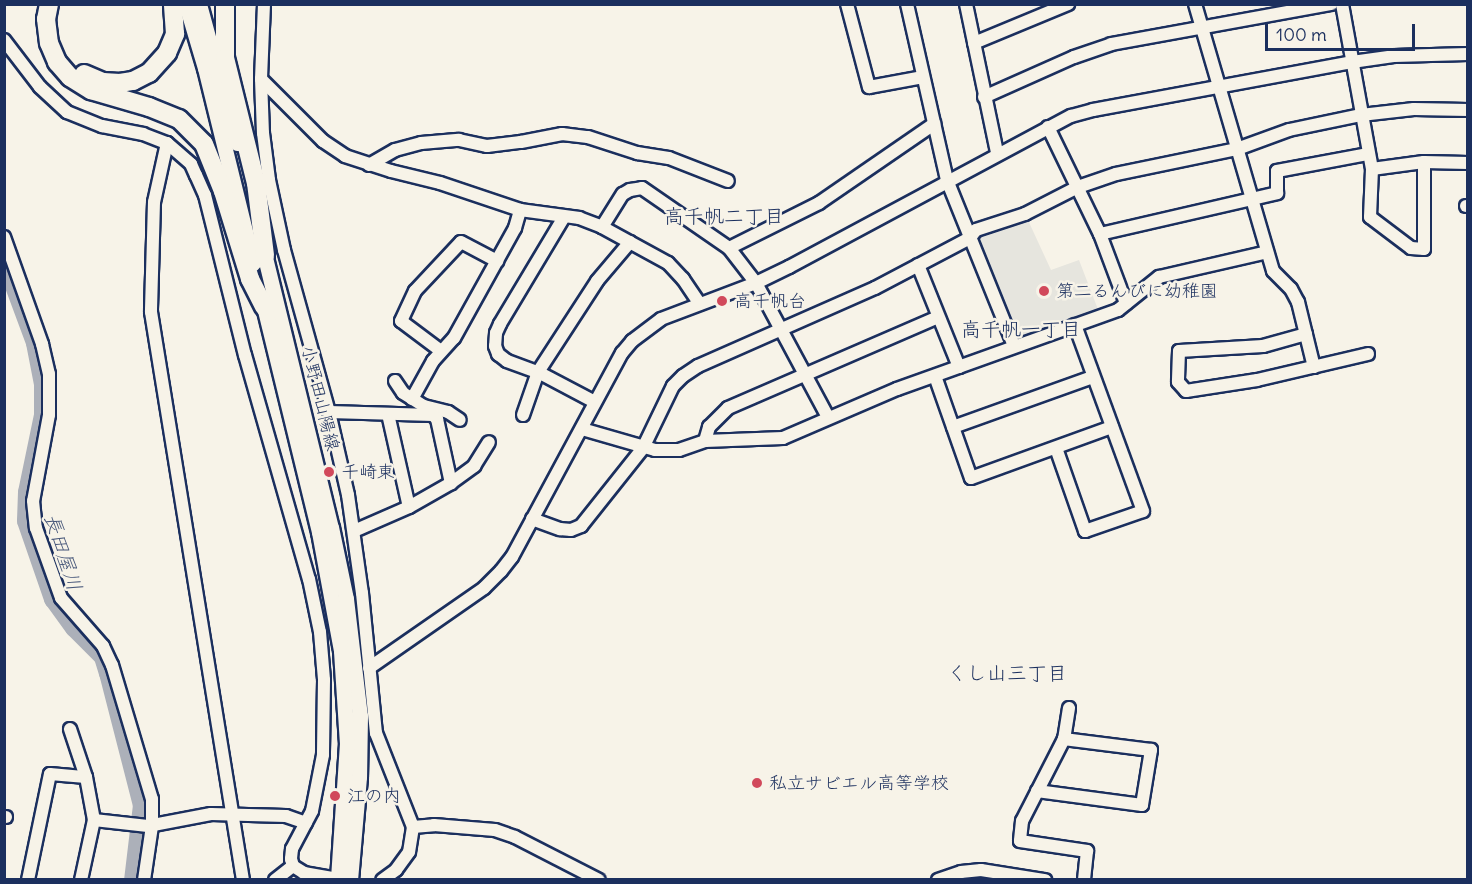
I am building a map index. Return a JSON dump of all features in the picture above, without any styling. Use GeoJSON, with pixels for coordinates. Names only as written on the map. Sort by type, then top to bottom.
{"type":"FeatureCollection","features":[{"type":"Feature","properties":{"kind":"highway"},"geometry":{"type":"LineString","coordinates":[[49,4],[46,26],[49,44],[57,62],[70,77],[91,90],[165,112],[188,126],[204,144],[223,192],[250,279],[264,307]]}},
{"type":"Feature","properties":{"kind":"highway"},"geometry":{"type":"LineString","coordinates":[[60,4],[56,30],[66,57],[75,68],[87,76],[111,83],[141,78],[161,62],[175,34],[173,4]]}},
{"type":"Feature","properties":{"kind":"highway"},"geometry":{"type":"LineString","coordinates":[[225,4],[225,58],[255,183],[265,255]]}},
{"type":"Feature","properties":{"kind":"main road","name":"小野田山陽線"},"geometry":{"type":"LineString","coordinates":[[186,4],[205,68],[319,532],[341,651],[347,743],[342,879]]}},
{"type":"Feature","properties":{"kind":"main road","name":"小野田山陽線"},"geometry":{"type":"LineString","coordinates":[[199,4],[282,323],[346,599],[360,716],[359,777],[342,879]]}},
{"type":"Feature","properties":{"kind":"street"},"geometry":{"type":"LineString","coordinates":[[264,4],[261,79],[263,133],[269,180],[329,412],[354,531],[376,733],[412,827],[409,852],[396,870],[382,879]]}},
{"type":"Feature","properties":{"kind":"street"},"geometry":{"type":"LineString","coordinates":[[847,4],[869,87],[923,77]]}},
{"type":"Feature","properties":{"kind":"street"},"geometry":{"type":"LineString","coordinates":[[907,4],[948,180],[1014,346]]}},
{"type":"Feature","properties":{"kind":"street"},"geometry":{"type":"LineString","coordinates":[[966,4],[997,153]]}},
{"type":"Feature","properties":{"kind":"street"},"geometry":{"type":"LineString","coordinates":[[974,43],[1068,4]]}},
{"type":"Feature","properties":{"kind":"street"},"geometry":{"type":"LineString","coordinates":[[1195,4],[1273,271],[1291,289],[1298,302],[1314,367]]}},
{"type":"Feature","properties":{"kind":"street"},"geometry":{"type":"LineString","coordinates":[[984,97],[1074,57],[1111,44],[1331,4]]}},
{"type":"Feature","properties":{"kind":"street"},"geometry":{"type":"LineString","coordinates":[[1342,4],[1372,169],[1370,217],[1411,248],[1424,249],[1424,162]]}},
{"type":"Feature","properties":{"kind":"street"},"geometry":{"type":"LineString","coordinates":[[4,40],[40,87],[67,112],[102,126],[143,134],[167,143],[191,164],[205,195],[245,355],[315,606],[323,658],[325,728],[320,776],[306,823],[292,849],[293,866]]}},
{"type":"Feature","properties":{"kind":"street"},"geometry":{"type":"LineString","coordinates":[[369,668],[484,588],[512,557],[622,353],[632,341],[661,319],[756,283],[997,153],[1048,127],[1093,110],[1352,62],[1394,56],[1467,54]]}},
{"type":"Feature","properties":{"kind":"street"},"geometry":{"type":"LineString","coordinates":[[261,79],[323,141],[345,156],[369,165],[440,183],[520,210],[579,218],[602,226],[668,263],[683,279],[700,304]]}},
{"type":"Feature","properties":{"kind":"street"},"geometry":{"type":"LineString","coordinates":[[532,519],[560,529],[571,530],[581,526],[643,448],[673,386],[683,376],[918,265],[970,238],[976,230],[1025,214],[1078,187],[1116,174],[1237,149],[1288,130],[1361,115],[1414,109],[1467,110]]}},
{"type":"Feature","properties":{"kind":"street"},"geometry":{"type":"LineString","coordinates":[[729,248],[819,203],[934,124]]}},
{"type":"Feature","properties":{"kind":"street"},"geometry":{"type":"LineString","coordinates":[[1048,127],[1100,234],[1126,303]]}},
{"type":"Feature","properties":{"kind":"street"},"geometry":{"type":"LineString","coordinates":[[369,165],[395,150],[421,144],[459,140],[487,146],[562,134],[588,137],[637,153],[669,158],[728,181]]}},
{"type":"Feature","properties":{"kind":"street"},"geometry":{"type":"LineString","coordinates":[[167,143],[154,202],[151,312],[243,879]]}},
{"type":"Feature","properties":{"kind":"street"},"geometry":{"type":"LineString","coordinates":[[1100,234],[1277,194],[1277,171],[1368,154]]}},
{"type":"Feature","properties":{"kind":"street"},"geometry":{"type":"LineString","coordinates":[[1372,169],[1424,162],[1467,163]]}},
{"type":"Feature","properties":{"kind":"street"},"geometry":{"type":"LineString","coordinates":[[602,226],[623,194],[642,188],[729,248],[756,283],[828,417]]}},
{"type":"Feature","properties":{"kind":"street"},"geometry":{"type":"LineString","coordinates":[[412,399],[441,351],[454,338],[515,228],[520,210]]}},
{"type":"Feature","properties":{"kind":"street"},"geometry":{"type":"LineString","coordinates":[[564,217],[496,333],[498,354],[507,361],[538,372],[595,402]]}},
{"type":"Feature","properties":{"kind":"street"},"geometry":{"type":"LineString","coordinates":[[4,237],[42,344],[49,374],[49,415],[33,501],[36,528],[61,598],[109,656],[152,799],[146,826],[144,879]]}},
{"type":"Feature","properties":{"kind":"street"},"geometry":{"type":"LineString","coordinates":[[441,351],[401,321],[415,291],[461,242],[497,261]]}},
{"type":"Feature","properties":{"kind":"street"},"geometry":{"type":"LineString","coordinates":[[523,415],[538,372],[597,281],[630,242]]}},
{"type":"Feature","properties":{"kind":"street"},"geometry":{"type":"LineString","coordinates":[[582,429],[643,448],[679,450],[705,441],[783,438],[828,417],[935,376],[1118,310],[1159,277],[1267,252]]}},
{"type":"Feature","properties":{"kind":"street"},"geometry":{"type":"LineString","coordinates":[[918,265],[959,367]]}},
{"type":"Feature","properties":{"kind":"street"},"geometry":{"type":"LineString","coordinates":[[282,323],[303,317]]}},
{"type":"Feature","properties":{"kind":"street"},"geometry":{"type":"LineString","coordinates":[[705,441],[709,427],[728,408],[938,317]]}},
{"type":"Feature","properties":{"kind":"street"},"geometry":{"type":"LineString","coordinates":[[1056,448],[1085,531],[1143,511],[1075,325]]}},
{"type":"Feature","properties":{"kind":"street"},"geometry":{"type":"LineString","coordinates":[[1306,334],[1263,346],[1179,351],[1178,382],[1186,391],[1314,367],[1368,354]]}},
{"type":"Feature","properties":{"kind":"street"},"geometry":{"type":"LineString","coordinates":[[935,376],[971,478],[1112,427]]}},
{"type":"Feature","properties":{"kind":"street"},"geometry":{"type":"LineString","coordinates":[[953,427],[1093,376]]}},
{"type":"Feature","properties":{"kind":"street"},"geometry":{"type":"LineString","coordinates":[[395,381],[403,393],[412,399],[424,406],[448,412],[460,420]]}},
{"type":"Feature","properties":{"kind":"street"},"geometry":{"type":"LineString","coordinates":[[329,412],[433,415],[437,418],[451,483]]}},
{"type":"Feature","properties":{"kind":"street"},"geometry":{"type":"LineString","coordinates":[[388,414],[409,507]]}},
{"type":"Feature","properties":{"kind":"street"},"geometry":{"type":"LineString","coordinates":[[354,531],[409,507],[451,483],[474,466],[489,442]]}},
{"type":"Feature","properties":{"kind":"street"},"geometry":{"type":"LineString","coordinates":[[1070,708],[1064,739],[1022,820],[1020,841],[1087,851],[1084,879]]}},
{"type":"Feature","properties":{"kind":"street"},"geometry":{"type":"LineString","coordinates":[[70,729],[86,777],[94,820],[81,879]]}},
{"type":"Feature","properties":{"kind":"street"},"geometry":{"type":"LineString","coordinates":[[1037,791],[1142,805],[1150,750],[1064,739]]}},
{"type":"Feature","properties":{"kind":"street"},"geometry":{"type":"LineString","coordinates":[[28,879],[50,774],[86,777]]}},
{"type":"Feature","properties":{"kind":"street"},"geometry":{"type":"LineString","coordinates":[[94,820],[146,826],[211,814],[286,816],[306,823]]}},
{"type":"Feature","properties":{"kind":"street"},"geometry":{"type":"LineString","coordinates":[[412,827],[435,825],[495,830],[515,837],[598,879]]}},
{"type":"Feature","properties":{"kind":"street"},"geometry":{"type":"LineString","coordinates":[[293,866],[304,873],[342,879]]}},
{"type":"Feature","properties":{"kind":"street"},"geometry":{"type":"LineString","coordinates":[[275,879],[293,866]]}},
{"type":"Feature","properties":{"kind":"street"},"geometry":{"type":"LineString","coordinates":[[938,879],[961,872],[981,870],[1045,879]]}},
{"type":"Feature","properties":{"kind":"shaded area","name":"第二るんびに幼稚園"},"geometry":{"type":"Polygon","coordinates":[[[1027,218],[1051,270],[1079,260],[1099,312],[1021,338],[1016,336],[977,238],[978,234],[1027,218]]]}},
{"type":"Feature","properties":{"kind":"waterway","name":"長田屋川"},"geometry":{"type":"LineString","coordinates":[[4,259],[35,343],[43,384],[43,415],[27,492],[26,521],[53,599],[74,628],[103,657],[108,673],[142,805],[133,880]]}},
{"type":"Feature","properties":{"kind":"place","name":"第二るんびに幼稚園"},"geometry":{"type":"Point","coordinates":[1044,291]}},
{"type":"Feature","properties":{"kind":"place","name":"高千帆台"},"geometry":{"type":"Point","coordinates":[722,301]}},
{"type":"Feature","properties":{"kind":"place","name":"千崎東"},"geometry":{"type":"Point","coordinates":[329,472]}},
{"type":"Feature","properties":{"kind":"place","name":"私立サビエル高等学校"},"geometry":{"type":"Point","coordinates":[757,783]}},
{"type":"Feature","properties":{"kind":"place","name":"江の内"},"geometry":{"type":"Point","coordinates":[335,796]}},
{"type":"Feature","properties":{"kind":"district","name":"高千帆二丁目"},"geometry":{"type":"Point","coordinates":[724,215]}},
{"type":"Feature","properties":{"kind":"district","name":"高千帆一丁目"},"geometry":{"type":"Point","coordinates":[1021,328]}},
{"type":"Feature","properties":{"kind":"district","name":"くし山三丁目"},"geometry":{"type":"Point","coordinates":[1007,672]}}]}
